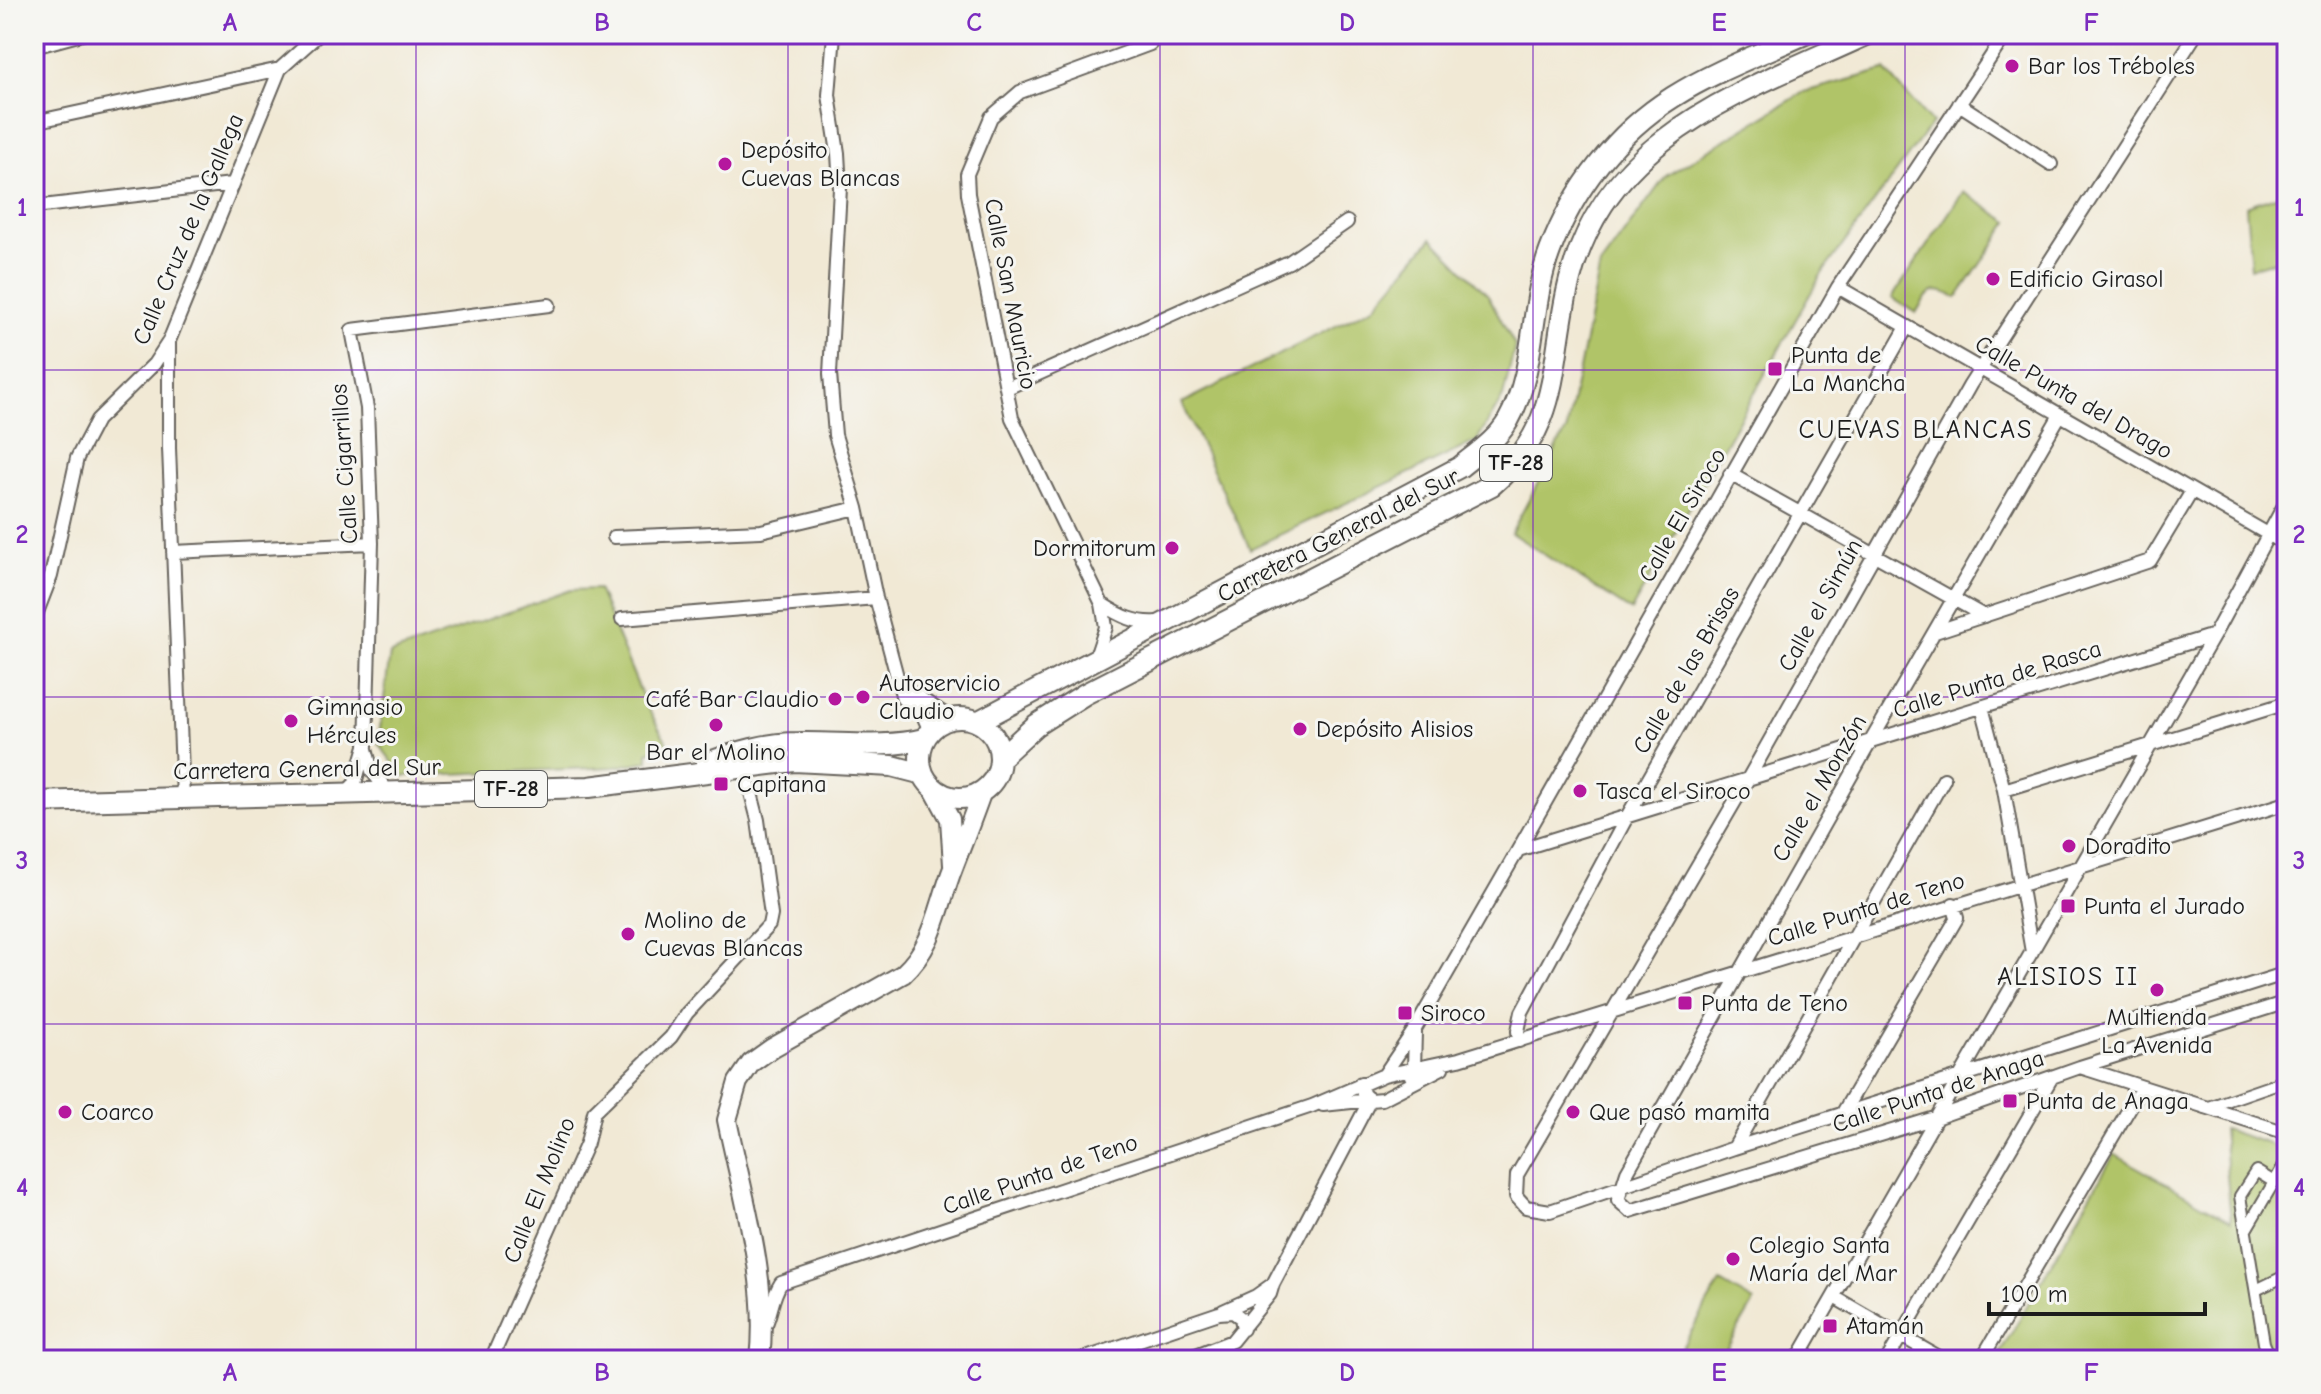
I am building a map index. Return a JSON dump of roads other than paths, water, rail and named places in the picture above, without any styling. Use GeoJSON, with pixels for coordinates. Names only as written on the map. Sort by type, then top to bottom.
{"type":"FeatureCollection","features":[{"type":"Feature","properties":{"kind":"main road","name":"Carretera General del Sur"},"geometry":{"type":"LineString","coordinates":[[977,722],[1460,467],[1489,444],[1507,422],[1524,384],[1535,307],[1549,252],[1570,206],[1600,162],[1634,126],[1672,97],[1714,74],[1805,34]]}},
{"type":"Feature","properties":{"kind":"main road","name":"Carretera General del Sur"},"geometry":{"type":"LineString","coordinates":[[1000,758],[1036,725],[1085,694],[1492,485],[1513,467],[1532,441],[1549,403],[1567,291],[1584,241],[1603,205],[1636,163],[1668,134],[1699,114],[1868,34]]}},
{"type":"Feature","properties":{"kind":"main road"},"geometry":{"type":"LineString","coordinates":[[952,719],[965,718],[977,722],[996,741],[1000,758]]}},
{"type":"Feature","properties":{"kind":"main road","name":"TF-28"},"geometry":{"type":"LineString","coordinates":[[927,735],[952,719]]}},
{"type":"Feature","properties":{"kind":"main road","name":"Carretera General del Sur"},"geometry":{"type":"LineString","coordinates":[[677,774],[760,746],[796,743],[894,745],[927,735]]}},
{"type":"Feature","properties":{"kind":"main road"},"geometry":{"type":"LineString","coordinates":[[927,735],[920,756],[927,780],[950,819],[953,868]]}},
{"type":"Feature","properties":{"kind":"main road","name":"TF-28"},"geometry":{"type":"LineString","coordinates":[[927,780],[950,797],[972,796],[982,791],[994,778],[1000,758]]}},
{"type":"Feature","properties":{"kind":"main road","name":"Carretera General del Sur"},"geometry":{"type":"LineString","coordinates":[[34,802],[589,787],[794,761],[892,766],[927,780]]}},
{"type":"Feature","properties":{"kind":"main road"},"geometry":{"type":"LineString","coordinates":[[760,1360],[763,1331],[755,1256],[727,1120],[738,1082],[751,1063],[772,1048],[903,974],[917,961],[930,938],[982,791]]}},
{"type":"Feature","properties":{"kind":"street"},"geometry":{"type":"LineString","coordinates":[[34,47],[82,34]]}},
{"type":"Feature","properties":{"kind":"street","name":"Calle Cruz de la Gallega"},"geometry":{"type":"LineString","coordinates":[[34,620],[51,576],[77,458],[97,420],[154,364],[169,341],[280,69],[319,34]]}},
{"type":"Feature","properties":{"kind":"street"},"geometry":{"type":"LineString","coordinates":[[834,34],[829,95],[840,188],[830,374],[835,435],[857,508],[876,598],[903,699],[922,713],[927,735]]}},
{"type":"Feature","properties":{"kind":"street","name":"Calle San Mauricio"},"geometry":{"type":"LineString","coordinates":[[1096,657],[1106,627],[1102,604],[1012,418],[968,194],[967,174],[991,117],[1020,92],[1150,44],[1158,34]]}},
{"type":"Feature","properties":{"kind":"street","name":"Calle el Simún"},"geometry":{"type":"LineString","coordinates":[[1526,1207],[1516,1196],[1517,1175],[1748,779],[1980,369],[2196,34]]}},
{"type":"Feature","properties":{"kind":"street","name":"Calle El Siroco"},"geometry":{"type":"LineString","coordinates":[[1384,1075],[1415,1029],[1838,287],[2002,37]]}},
{"type":"Feature","properties":{"kind":"street"},"geometry":{"type":"LineString","coordinates":[[34,122],[280,69]]}},
{"type":"Feature","properties":{"kind":"street"},"geometry":{"type":"LineString","coordinates":[[1959,104],[2051,164]]}},
{"type":"Feature","properties":{"kind":"street"},"geometry":{"type":"LineString","coordinates":[[34,207],[232,184]]}},
{"type":"Feature","properties":{"kind":"street"},"geometry":{"type":"LineString","coordinates":[[1007,388],[1289,262],[1347,222]]}},
{"type":"Feature","properties":{"kind":"street","name":"Calle Punta del Drago"},"geometry":{"type":"LineString","coordinates":[[1838,287],[2287,545]]}},
{"type":"Feature","properties":{"kind":"street","name":"Calle Cigarrillos"},"geometry":{"type":"LineString","coordinates":[[366,746],[372,543],[367,408],[352,330],[549,305]]}},
{"type":"Feature","properties":{"kind":"street","name":"Calle de las Brisas"},"geometry":{"type":"LineString","coordinates":[[1519,1041],[1522,1012],[1628,815],[1907,327]]}},
{"type":"Feature","properties":{"kind":"street"},"geometry":{"type":"LineString","coordinates":[[169,341],[173,552],[183,798]]}},
{"type":"Feature","properties":{"kind":"street","name":"Calle el Monzón"},"geometry":{"type":"LineString","coordinates":[[1623,1187],[1627,1172],[1740,972],[2060,415]]}},
{"type":"Feature","properties":{"kind":"street"},"geometry":{"type":"LineString","coordinates":[[1730,474],[1984,616]]}},
{"type":"Feature","properties":{"kind":"street"},"geometry":{"type":"LineString","coordinates":[[1935,632],[2150,561],[2192,491]]}},
{"type":"Feature","properties":{"kind":"street"},"geometry":{"type":"LineString","coordinates":[[1797,1360],[2214,635],[2287,500]]}},
{"type":"Feature","properties":{"kind":"street"},"geometry":{"type":"LineString","coordinates":[[614,537],[761,531],[857,508]]}},
{"type":"Feature","properties":{"kind":"street"},"geometry":{"type":"LineString","coordinates":[[173,552],[372,543]]}},
{"type":"Feature","properties":{"kind":"street"},"geometry":{"type":"LineString","coordinates":[[622,619],[876,598]]}},
{"type":"Feature","properties":{"kind":"street"},"geometry":{"type":"LineString","coordinates":[[1102,604],[1136,621],[1165,621]]}},
{"type":"Feature","properties":{"kind":"street","name":"Calle Punta de Rasca"},"geometry":{"type":"LineString","coordinates":[[1518,850],[2214,635]]}},
{"type":"Feature","properties":{"kind":"street"},"geometry":{"type":"LineString","coordinates":[[901,688],[952,719]]}},
{"type":"Feature","properties":{"kind":"street"},"geometry":{"type":"LineString","coordinates":[[2004,790],[2287,703]]}},
{"type":"Feature","properties":{"kind":"street"},"geometry":{"type":"LineString","coordinates":[[1982,707],[2004,790],[2032,952]]}},
{"type":"Feature","properties":{"kind":"street"},"geometry":{"type":"LineString","coordinates":[[366,746],[372,771],[390,793]]}},
{"type":"Feature","properties":{"kind":"street"},"geometry":{"type":"LineString","coordinates":[[344,795],[355,783],[366,746]]}},
{"type":"Feature","properties":{"kind":"street","name":"Calle El Molino"},"geometry":{"type":"LineString","coordinates":[[491,1360],[587,1143],[594,1112],[671,1037],[687,1013],[769,925],[771,915],[758,820],[744,766]]}},
{"type":"Feature","properties":{"kind":"street"},"geometry":{"type":"LineString","coordinates":[[1734,1148],[1944,779]]}},
{"type":"Feature","properties":{"kind":"street","name":"Calle Punta de Teno"},"geometry":{"type":"LineString","coordinates":[[781,1283],[1312,1106],[1384,1075],[1459,1059],[1519,1041],[2287,803]]}},
{"type":"Feature","properties":{"kind":"street"},"geometry":{"type":"LineString","coordinates":[[1841,1116],[1957,918],[1953,904]]}},
{"type":"Feature","properties":{"kind":"street","name":"Calle Punta de Anaga"},"geometry":{"type":"LineString","coordinates":[[1526,1207],[1550,1211],[1734,1148],[2287,973]]}},
{"type":"Feature","properties":{"kind":"street","name":"Calle Punta de Anaga"},"geometry":{"type":"LineString","coordinates":[[1623,1187],[1618,1200],[1630,1211],[1935,1118],[2080,1067],[2287,1002]]}},
{"type":"Feature","properties":{"kind":"street","name":"Calle El Siroco"},"geometry":{"type":"LineString","coordinates":[[1414,1069],[1415,1029]]}},
{"type":"Feature","properties":{"kind":"street","name":"Calle Punta de Teno"},"geometry":{"type":"LineString","coordinates":[[1312,1106],[1382,1099],[1459,1059]]}},
{"type":"Feature","properties":{"kind":"street"},"geometry":{"type":"LineString","coordinates":[[2080,1067],[2284,1132]]}},
{"type":"Feature","properties":{"kind":"street"},"geometry":{"type":"LineString","coordinates":[[1392,1094],[1413,1075],[1414,1069]]}},
{"type":"Feature","properties":{"kind":"street"},"geometry":{"type":"LineString","coordinates":[[1887,1360],[2052,1077]]}},
{"type":"Feature","properties":{"kind":"street"},"geometry":{"type":"LineString","coordinates":[[2205,1108],[2287,1080]]}},
{"type":"Feature","properties":{"kind":"street"},"geometry":{"type":"LineString","coordinates":[[1183,1360],[1232,1341],[1270,1294],[1370,1100],[1363,1094],[1361,1083]]}},
{"type":"Feature","properties":{"kind":"street"},"geometry":{"type":"LineString","coordinates":[[1981,1360],[2142,1087]]}},
{"type":"Feature","properties":{"kind":"street"},"geometry":{"type":"LineString","coordinates":[[1334,1104],[1345,1110],[1355,1127]]}},
{"type":"Feature","properties":{"kind":"street"},"geometry":{"type":"LineString","coordinates":[[2247,1228],[2287,1160]]}},
{"type":"Feature","properties":{"kind":"street"},"geometry":{"type":"LineString","coordinates":[[2271,1360],[2264,1343],[2240,1196],[2256,1171],[2274,1182]]}},
{"type":"Feature","properties":{"kind":"street"},"geometry":{"type":"LineString","coordinates":[[755,1256],[763,1270],[781,1283],[770,1303],[770,1314],[763,1331]]}},
{"type":"Feature","properties":{"kind":"street"},"geometry":{"type":"LineString","coordinates":[[2256,1290],[2287,1275]]}},
{"type":"Feature","properties":{"kind":"street"},"geometry":{"type":"LineString","coordinates":[[1080,1360],[1219,1313],[1256,1296],[1273,1284]]}},
{"type":"Feature","properties":{"kind":"street"},"geometry":{"type":"LineString","coordinates":[[1834,1297],[1943,1360]]}},
{"type":"Feature","properties":{"kind":"street"},"geometry":{"type":"LineString","coordinates":[[1219,1313],[1233,1312],[1241,1318],[1243,1329]]}},
{"type":"Feature","properties":{"kind":"place","name":"Bar los Tréboles"},"geometry":{"type":"Point","coordinates":[2012,66]}},
{"type":"Feature","properties":{"kind":"place","name":"Depósito Cuevas Blancas"},"geometry":{"type":"Point","coordinates":[725,164]}},
{"type":"Feature","properties":{"kind":"place","name":"Edificio Girasol"},"geometry":{"type":"Point","coordinates":[1993,279]}},
{"type":"Feature","properties":{"kind":"place","name":"Punta de La Mancha"},"geometry":{"type":"Point","coordinates":[1775,369]}},
{"type":"Feature","properties":{"kind":"place","name":"Dormitorum"},"geometry":{"type":"Point","coordinates":[1172,548]}},
{"type":"Feature","properties":{"kind":"place","name":"Autoservicio Claudio"},"geometry":{"type":"Point","coordinates":[863,697]}},
{"type":"Feature","properties":{"kind":"place","name":"Café Bar Claudio"},"geometry":{"type":"Point","coordinates":[835,699]}},
{"type":"Feature","properties":{"kind":"place","name":"Gimnasio Hércules"},"geometry":{"type":"Point","coordinates":[291,721]}},
{"type":"Feature","properties":{"kind":"place","name":"Bar el Molino"},"geometry":{"type":"Point","coordinates":[716,725]}},
{"type":"Feature","properties":{"kind":"place","name":"Depósito Alisios"},"geometry":{"type":"Point","coordinates":[1300,729]}},
{"type":"Feature","properties":{"kind":"place","name":"Capitana"},"geometry":{"type":"Point","coordinates":[721,784]}},
{"type":"Feature","properties":{"kind":"place","name":"Tasca el Siroco"},"geometry":{"type":"Point","coordinates":[1580,791]}},
{"type":"Feature","properties":{"kind":"place","name":"Doradito"},"geometry":{"type":"Point","coordinates":[2069,846]}},
{"type":"Feature","properties":{"kind":"place","name":"Punta el Jurado"},"geometry":{"type":"Point","coordinates":[2068,906]}},
{"type":"Feature","properties":{"kind":"place","name":"Molino de Cuevas Blancas"},"geometry":{"type":"Point","coordinates":[628,934]}},
{"type":"Feature","properties":{"kind":"place","name":"Multienda La Avenida"},"geometry":{"type":"Point","coordinates":[2157,990]}},
{"type":"Feature","properties":{"kind":"place","name":"Punta de Teno"},"geometry":{"type":"Point","coordinates":[1685,1003]}},
{"type":"Feature","properties":{"kind":"place","name":"Siroco"},"geometry":{"type":"Point","coordinates":[1405,1013]}},
{"type":"Feature","properties":{"kind":"place","name":"Punta de Anaga"},"geometry":{"type":"Point","coordinates":[2010,1101]}},
{"type":"Feature","properties":{"kind":"place","name":"Coarco"},"geometry":{"type":"Point","coordinates":[65,1112]}},
{"type":"Feature","properties":{"kind":"place","name":"Que pasó mamita"},"geometry":{"type":"Point","coordinates":[1573,1112]}},
{"type":"Feature","properties":{"kind":"place","name":"Colegio Santa María del Mar"},"geometry":{"type":"Point","coordinates":[1733,1259]}},
{"type":"Feature","properties":{"kind":"place","name":"Atamán"},"geometry":{"type":"Point","coordinates":[1830,1326]}},
{"type":"Feature","properties":{"kind":"district","name":"CUEVAS BLANCAS"},"geometry":{"type":"Point","coordinates":[1916,430]}},
{"type":"Feature","properties":{"kind":"district","name":"ALISIOS II"},"geometry":{"type":"Point","coordinates":[2068,977]}}]}
